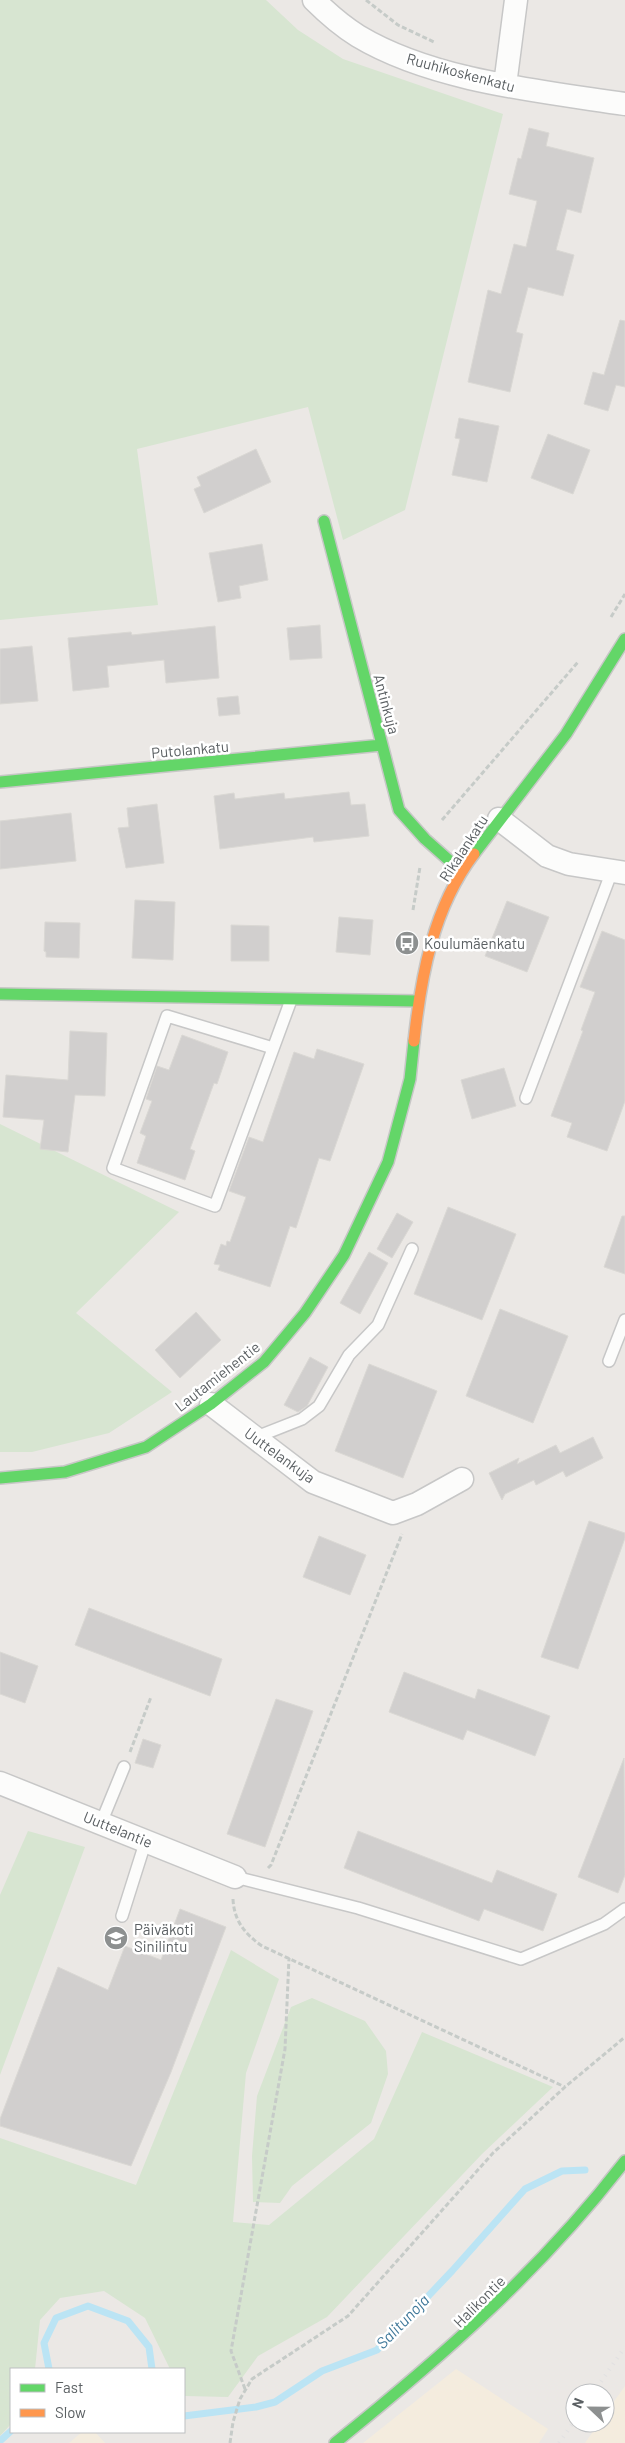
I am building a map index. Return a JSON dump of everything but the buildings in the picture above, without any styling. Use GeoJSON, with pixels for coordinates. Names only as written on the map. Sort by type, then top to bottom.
{"type":"FeatureCollection","features":[{"type":"Feature","properties":{"kind":"street","name":"Ruuhikoskenkatu"},"geometry":{"type":"LineString","coordinates":[[314,0],[356,35],[381,49],[451,72],[504,85],[625,104]]}},
{"type":"Feature","properties":{"kind":"street"},"geometry":{"type":"LineString","coordinates":[[504,85],[516,0]]}},
{"type":"Feature","properties":{"kind":"street","name":"Antinkuja"},"geometry":{"type":"LineString","coordinates":[[324,521],[399,810],[461,872]]}},
{"type":"Feature","properties":{"kind":"street","name":"Rikalankatu"},"geometry":{"type":"LineString","coordinates":[[395,1135],[410,1079],[418,1001],[435,925],[461,872],[566,734],[625,639]]}},
{"type":"Feature","properties":{"kind":"street","name":"Putolankatu"},"geometry":{"type":"LineString","coordinates":[[0,782],[382,745]]}},
{"type":"Feature","properties":{"kind":"street"},"geometry":{"type":"LineString","coordinates":[[499,820],[547,856],[569,864],[619,872]]}},
{"type":"Feature","properties":{"kind":"street"},"geometry":{"type":"LineString","coordinates":[[0,994],[418,1001]]}},
{"type":"Feature","properties":{"kind":"street","name":"Lautamiehentie"},"geometry":{"type":"LineString","coordinates":[[0,1478],[65,1472],[146,1447],[212,1404],[264,1362],[305,1313],[344,1255],[388,1162],[395,1135]]}},
{"type":"Feature","properties":{"kind":"street","name":"Uuttelankuja"},"geometry":{"type":"LineString","coordinates":[[212,1404],[313,1482],[393,1513],[417,1504],[462,1479]]}},
{"type":"Feature","properties":{"kind":"street","name":"Uuttelantie"},"geometry":{"type":"LineString","coordinates":[[0,1782],[235,1877]]}},
{"type":"Feature","properties":{"kind":"street","name":"Halikontie"},"geometry":{"type":"LineString","coordinates":[[336,2443],[462,2340],[527,2276],[599,2196],[625,2161]]}},
{"type":"Feature","properties":{"kind":"lane"},"geometry":{"type":"LineString","coordinates":[[526,1098],[619,872]]}},
{"type":"Feature","properties":{"kind":"lane"},"geometry":{"type":"LineString","coordinates":[[273,1048],[168,1016],[113,1168],[215,1206],[291,1000]]}},
{"type":"Feature","properties":{"kind":"lane"},"geometry":{"type":"LineString","coordinates":[[254,1438],[302,1419],[319,1406],[349,1355],[378,1325],[412,1249]]}},
{"type":"Feature","properties":{"kind":"lane"},"geometry":{"type":"LineString","coordinates":[[610,1361],[625,1320]]}},
{"type":"Feature","properties":{"kind":"lane"},"geometry":{"type":"LineString","coordinates":[[101,1823],[124,1767]]}},
{"type":"Feature","properties":{"kind":"lane"},"geometry":{"type":"LineString","coordinates":[[122,1916],[146,1840]]}},
{"type":"Feature","properties":{"kind":"lane"},"geometry":{"type":"LineString","coordinates":[[235,1877],[358,1908],[520,1959],[604,1924],[625,1910]]}},
{"type":"Feature","properties":{"kind":"path"},"geometry":{"type":"LineString","coordinates":[[417,1504],[406,1523],[271,1865],[264,1872],[235,1877],[233,1901],[238,1922],[256,1941],[289,1958],[565,2087]]}},
{"type":"Feature","properties":{"kind":"path"},"geometry":{"type":"LineString","coordinates":[[124,1767],[151,1697]]}},
{"type":"Feature","properties":{"kind":"path"},"geometry":{"type":"LineString","coordinates":[[245,2390],[231,2351],[285,2049],[289,1958]]}},
{"type":"Feature","properties":{"kind":"path"},"geometry":{"type":"LineString","coordinates":[[230,2443],[233,2422],[240,2399],[252,2379],[348,2316],[493,2153],[565,2087],[624,2038]]}},
{"type":"Feature","properties":{"kind":"shaded area"},"geometry":{"type":"Polygon","coordinates":[[[456,2369],[548,2429],[539,2443],[363,2443],[456,2369]]]}},
{"type":"Feature","properties":{"kind":"shaded area"},"geometry":{"type":"Polygon","coordinates":[[[625,2386],[625,2443],[585,2443],[592,2433],[615,2433],[615,2400],[625,2386]]]}},
{"type":"Feature","properties":{"kind":"shaded area"},"geometry":{"type":"Polygon","coordinates":[[[81,2433],[96,2433],[105,2443],[69,2443],[81,2433]]]}},
{"type":"Feature","properties":{"kind":"green space"},"geometry":{"type":"Polygon","coordinates":[[[0,0],[266,0],[298,30],[343,59],[503,114],[405,510],[343,540],[308,407],[137,449],[158,605],[0,620],[0,0]]]}},
{"type":"Feature","properties":{"kind":"green space"},"geometry":{"type":"Polygon","coordinates":[[[0,1124],[179,1212],[76,1313],[172,1392],[109,1433],[32,1452],[0,1452],[0,1124]]]}},
{"type":"Feature","properties":{"kind":"green space"},"geometry":{"type":"Polygon","coordinates":[[[28,1831],[85,1847],[0,2075],[0,1895],[28,1831]]]}},
{"type":"Feature","properties":{"kind":"green space"},"geometry":{"type":"Polygon","coordinates":[[[231,1950],[279,1979],[246,2073],[233,2222],[269,2225],[374,2139],[422,2032],[553,2087],[482,2154],[327,2317],[258,2356],[228,2397],[185,2396],[185,2368],[170,2368],[145,2318],[104,2291],[60,2298],[40,2320],[35,2368],[10,2368],[10,2425],[0,2436],[0,2138],[136,2185],[231,1950]]]}},
{"type":"Feature","properties":{"kind":"green space"},"geometry":{"type":"Polygon","coordinates":[[[312,1998],[365,2021],[386,2051],[388,2074],[371,2123],[292,2186],[280,2203],[253,2202],[252,2156],[257,2096],[291,2007],[312,1998]]]}},
{"type":"Feature","properties":{"kind":"waterway","name":"Salitunoja"},"geometry":{"type":"LineString","coordinates":[[185,2416],[256,2407],[275,2402],[322,2371],[377,2350],[452,2271],[525,2189],[562,2171],[585,2170]]}},
{"type":"Feature","properties":{"kind":"waterway","name":"Salitunoja"},"geometry":{"type":"LineString","coordinates":[[49,2368],[44,2343],[56,2318],[88,2306],[128,2321],[149,2347],[152,2368]]}},
{"type":"Feature","properties":{"kind":"waterway","name":"Salitunoja"},"geometry":{"type":"LineString","coordinates":[[0,2441],[10,2432]]}},
{"type":"Feature","properties":{"kind":"railway"},"geometry":{"type":"LineString","coordinates":[[600,2383],[625,2347]]}},
{"type":"Feature","properties":{"kind":"railway"},"geometry":{"type":"LineString","coordinates":[[559,2443],[566,2433]]}},
{"type":"Feature","properties":{"kind":"traffic: fast"},"geometry":{"type":"LineString","coordinates":[[324,521],[399,810],[425,839],[461,871]]}},
{"type":"Feature","properties":{"kind":"traffic: fast"},"geometry":{"type":"LineString","coordinates":[[474,854],[566,734],[625,639]]}},
{"type":"Feature","properties":{"kind":"traffic: fast"},"geometry":{"type":"LineString","coordinates":[[0,782],[382,745]]}},
{"type":"Feature","properties":{"kind":"traffic: fast"},"geometry":{"type":"LineString","coordinates":[[0,994],[418,1001]]}},
{"type":"Feature","properties":{"kind":"traffic: fast"},"geometry":{"type":"LineString","coordinates":[[0,1478],[65,1472],[146,1447],[211,1404],[264,1362],[305,1313],[344,1255],[388,1162],[410,1079],[414,1041]]}},
{"type":"Feature","properties":{"kind":"traffic: fast"},"geometry":{"type":"LineString","coordinates":[[335,2443],[414,2378],[489,2311],[559,2239],[625,2161]]}},
{"type":"Feature","properties":{"kind":"traffic: slow"},"geometry":{"type":"LineString","coordinates":[[414,1041],[425,968],[431,943],[448,897],[474,854]]}},
{"type":"Feature","properties":{"kind":"place","name":"Koulumäenkatu"},"geometry":{"type":"Point","coordinates":[407,943]}},
{"type":"Feature","properties":{"kind":"place","name":"Päiväkoti Sinilintu"},"geometry":{"type":"Point","coordinates":[116,1938]}}]}
